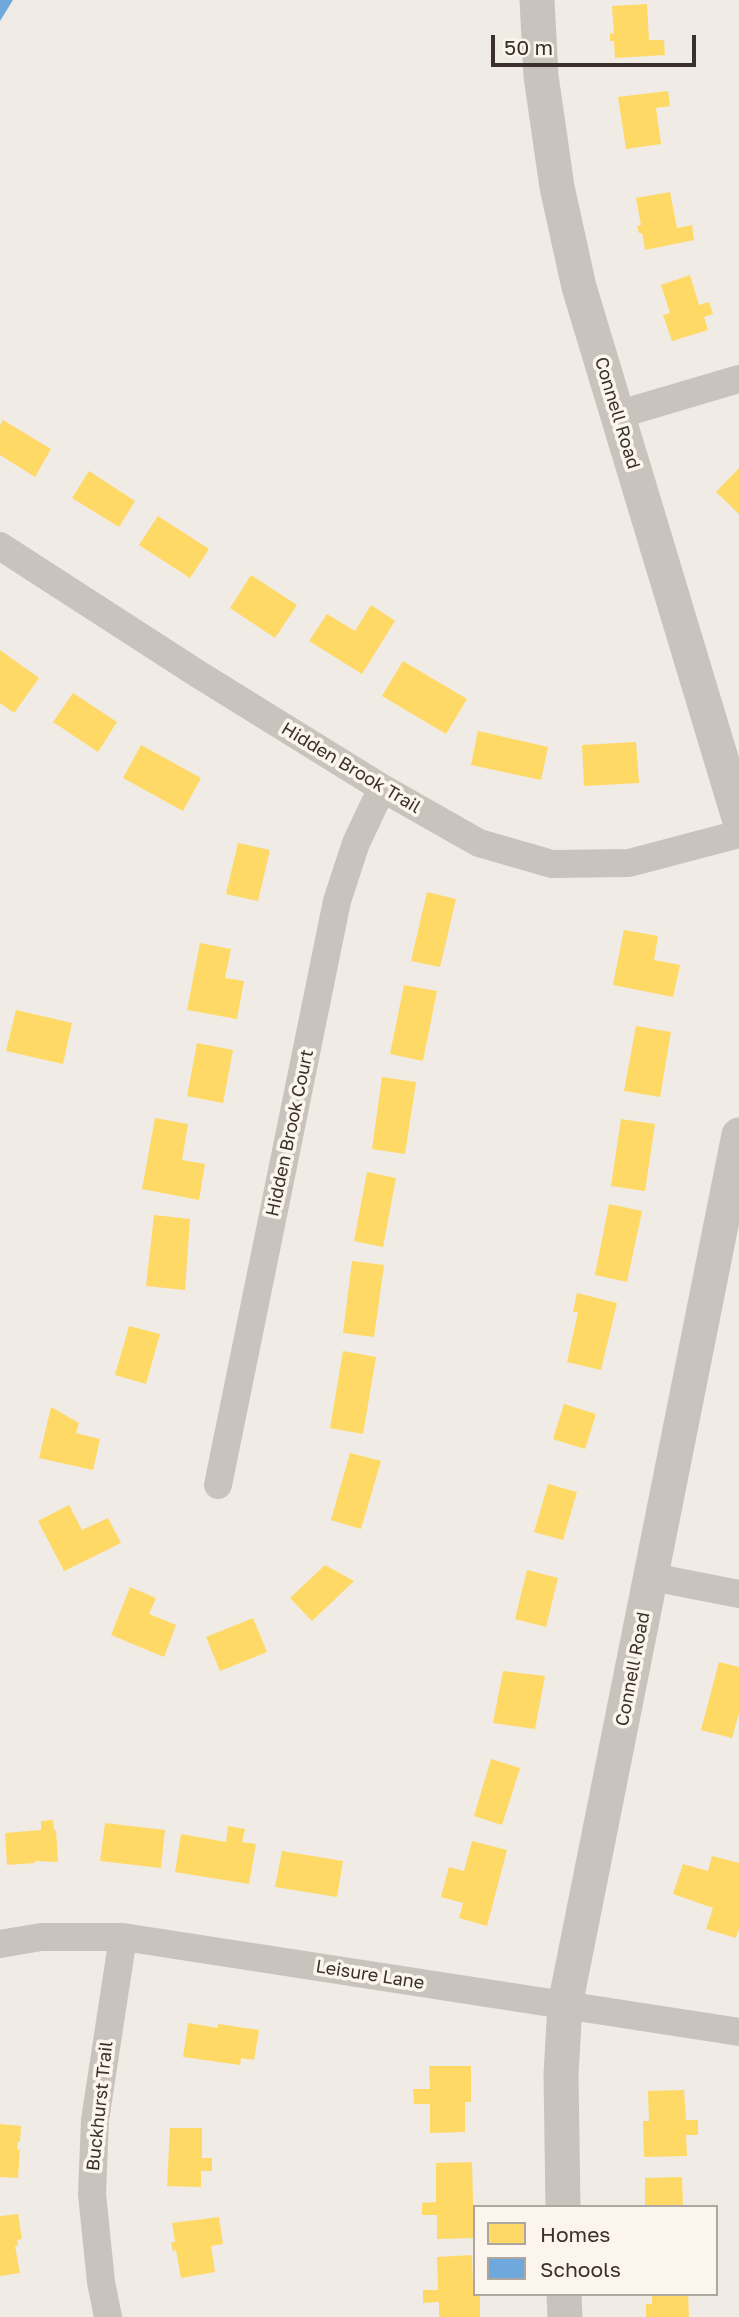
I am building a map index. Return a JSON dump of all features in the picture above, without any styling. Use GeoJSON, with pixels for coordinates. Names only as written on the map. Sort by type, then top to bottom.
{"type":"FeatureCollection","features":[{"type":"Feature","properties":{"kind":"street","name":"Connell Road"},"geometry":{"type":"LineString","coordinates":[[537,0],[541,76],[557,187],[579,287],[739,818]]}},
{"type":"Feature","properties":{"kind":"street"},"geometry":{"type":"LineString","coordinates":[[617,415],[739,379]]}},
{"type":"Feature","properties":{"kind":"street","name":"Hidden Brook Trail"},"geometry":{"type":"LineString","coordinates":[[0,546],[198,674],[382,788],[479,843],[552,864],[629,863],[739,834]]}},
{"type":"Feature","properties":{"kind":"street","name":"Hidden Brook Court"},"geometry":{"type":"LineString","coordinates":[[218,1485],[337,901],[356,843],[382,788]]}},
{"type":"Feature","properties":{"kind":"street","name":"Connell Road"},"geometry":{"type":"LineString","coordinates":[[563,2205],[561,2074],[565,2005],[739,1135]]}},
{"type":"Feature","properties":{"kind":"street"},"geometry":{"type":"LineString","coordinates":[[652,1577],[739,1594]]}},
{"type":"Feature","properties":{"kind":"street","name":"Leisure Lane"},"geometry":{"type":"LineString","coordinates":[[0,1944],[41,1937],[123,1937],[739,2032]]}},
{"type":"Feature","properties":{"kind":"street","name":"Buckhurst Trail"},"geometry":{"type":"LineString","coordinates":[[108,2317],[101,2282],[92,2194],[95,2120],[123,1937]]}},
{"type":"Feature","properties":{"kind":"street"},"geometry":{"type":"LineString","coordinates":[[564,2296],[565,2317]]}},
{"type":"Feature","properties":{"kind":"building: Homes"},"geometry":{"type":"Polygon","coordinates":[[[647,4],[649,40],[664,40],[665,55],[615,58],[614,41],[610,41],[610,33],[614,34],[612,6],[647,4]]]}},
{"type":"Feature","properties":{"kind":"building: Homes"},"geometry":{"type":"Polygon","coordinates":[[[668,91],[670,106],[656,108],[661,144],[626,149],[618,97],[668,91]]]}},
{"type":"Feature","properties":{"kind":"building: Homes"},"geometry":{"type":"Polygon","coordinates":[[[670,192],[677,228],[692,225],[694,240],[645,250],[642,233],[639,233],[637,226],[641,225],[636,198],[670,192]]]}},
{"type":"Feature","properties":{"kind":"building: Homes"},"geometry":{"type":"Polygon","coordinates":[[[690,275],[699,305],[709,302],[713,314],[704,317],[708,330],[672,341],[663,315],[670,313],[661,285],[690,275]]]}},
{"type":"Feature","properties":{"kind":"building: Homes"},"geometry":{"type":"Polygon","coordinates":[[[3,420],[51,449],[35,477],[0,455],[0,425],[3,420]]]}},
{"type":"Feature","properties":{"kind":"building: Homes"},"geometry":{"type":"Polygon","coordinates":[[[739,468],[739,514],[716,492],[739,468]]]}},
{"type":"Feature","properties":{"kind":"building: Homes"},"geometry":{"type":"Polygon","coordinates":[[[89,471],[135,501],[119,527],[72,498],[89,471]]]}},
{"type":"Feature","properties":{"kind":"building: Homes"},"geometry":{"type":"Polygon","coordinates":[[[158,516],[209,549],[190,578],[139,545],[158,516]]]}},
{"type":"Feature","properties":{"kind":"building: Homes"},"geometry":{"type":"Polygon","coordinates":[[[251,575],[297,605],[275,638],[230,608],[251,575]]]}},
{"type":"Feature","properties":{"kind":"building: Homes"},"geometry":{"type":"Polygon","coordinates":[[[371,605],[395,621],[362,674],[309,641],[327,614],[355,631],[371,605]]]}},
{"type":"Feature","properties":{"kind":"building: Homes"},"geometry":{"type":"Polygon","coordinates":[[[0,650],[39,678],[14,713],[0,703],[0,650]]]}},
{"type":"Feature","properties":{"kind":"building: Homes"},"geometry":{"type":"Polygon","coordinates":[[[403,661],[467,699],[446,734],[382,696],[403,661]]]}},
{"type":"Feature","properties":{"kind":"building: Homes"},"geometry":{"type":"Polygon","coordinates":[[[73,693],[117,722],[98,752],[53,722],[73,693]]]}},
{"type":"Feature","properties":{"kind":"building: Homes"},"geometry":{"type":"Polygon","coordinates":[[[478,731],[548,747],[541,780],[471,765],[478,731]]]}},
{"type":"Feature","properties":{"kind":"building: Homes"},"geometry":{"type":"Polygon","coordinates":[[[636,742],[639,783],[584,786],[582,745],[636,742]]]}},
{"type":"Feature","properties":{"kind":"building: Homes"},"geometry":{"type":"Polygon","coordinates":[[[141,745],[201,778],[183,811],[123,778],[141,745]]]}},
{"type":"Feature","properties":{"kind":"building: Homes"},"geometry":{"type":"Polygon","coordinates":[[[238,843],[270,850],[258,901],[226,894],[238,843]]]}},
{"type":"Feature","properties":{"kind":"building: Homes"},"geometry":{"type":"Polygon","coordinates":[[[427,892],[456,899],[440,967],[411,961],[427,892]]]}},
{"type":"Feature","properties":{"kind":"building: Homes"},"geometry":{"type":"Polygon","coordinates":[[[624,930],[658,936],[654,960],[680,965],[673,997],[613,985],[624,930]]]}},
{"type":"Feature","properties":{"kind":"building: Homes"},"geometry":{"type":"Polygon","coordinates":[[[200,943],[231,949],[225,978],[244,981],[237,1019],[187,1010],[200,943]]]}},
{"type":"Feature","properties":{"kind":"building: Homes"},"geometry":{"type":"Polygon","coordinates":[[[404,985],[437,991],[423,1061],[390,1054],[404,985]]]}},
{"type":"Feature","properties":{"kind":"building: Homes"},"geometry":{"type":"Polygon","coordinates":[[[16,1010],[72,1023],[63,1064],[6,1051],[16,1010]]]}},
{"type":"Feature","properties":{"kind":"building: Homes"},"geometry":{"type":"Polygon","coordinates":[[[636,1026],[671,1032],[660,1097],[624,1091],[636,1026]]]}},
{"type":"Feature","properties":{"kind":"building: Homes"},"geometry":{"type":"Polygon","coordinates":[[[197,1043],[233,1050],[223,1103],[187,1096],[197,1043]]]}},
{"type":"Feature","properties":{"kind":"building: Homes"},"geometry":{"type":"Polygon","coordinates":[[[382,1077],[416,1082],[405,1154],[372,1149],[382,1077]]]}},
{"type":"Feature","properties":{"kind":"building: Homes"},"geometry":{"type":"Polygon","coordinates":[[[155,1118],[188,1124],[182,1160],[205,1164],[199,1200],[142,1189],[155,1118]]]}},
{"type":"Feature","properties":{"kind":"building: Homes"},"geometry":{"type":"Polygon","coordinates":[[[621,1119],[655,1124],[645,1191],[611,1186],[621,1119]]]}},
{"type":"Feature","properties":{"kind":"building: Homes"},"geometry":{"type":"Polygon","coordinates":[[[367,1172],[396,1178],[383,1247],[354,1241],[367,1172]]]}},
{"type":"Feature","properties":{"kind":"building: Homes"},"geometry":{"type":"Polygon","coordinates":[[[609,1204],[642,1211],[627,1282],[595,1275],[609,1204]]]}},
{"type":"Feature","properties":{"kind":"building: Homes"},"geometry":{"type":"Polygon","coordinates":[[[154,1215],[190,1219],[185,1290],[146,1286],[154,1215]]]}},
{"type":"Feature","properties":{"kind":"building: Homes"},"geometry":{"type":"Polygon","coordinates":[[[352,1261],[384,1265],[374,1337],[343,1333],[352,1261]]]}},
{"type":"Feature","properties":{"kind":"building: Homes"},"geometry":{"type":"Polygon","coordinates":[[[577,1293],[617,1303],[601,1370],[567,1362],[578,1312],[573,1312],[577,1293]]]}},
{"type":"Feature","properties":{"kind":"building: Homes"},"geometry":{"type":"Polygon","coordinates":[[[129,1326],[160,1334],[146,1384],[115,1375],[129,1326]]]}},
{"type":"Feature","properties":{"kind":"building: Homes"},"geometry":{"type":"Polygon","coordinates":[[[343,1351],[376,1357],[363,1434],[330,1428],[343,1351]]]}},
{"type":"Feature","properties":{"kind":"building: Homes"},"geometry":{"type":"Polygon","coordinates":[[[564,1404],[596,1414],[585,1449],[553,1439],[564,1404]]]}},
{"type":"Feature","properties":{"kind":"building: Homes"},"geometry":{"type":"Polygon","coordinates":[[[51,1407],[79,1423],[76,1433],[100,1439],[93,1470],[39,1458],[51,1407]]]}},
{"type":"Feature","properties":{"kind":"building: Homes"},"geometry":{"type":"Polygon","coordinates":[[[350,1453],[381,1461],[361,1529],[331,1520],[350,1453]]]}},
{"type":"Feature","properties":{"kind":"building: Homes"},"geometry":{"type":"Polygon","coordinates":[[[548,1484],[577,1492],[563,1540],[534,1532],[548,1484]]]}},
{"type":"Feature","properties":{"kind":"building: Homes"},"geometry":{"type":"Polygon","coordinates":[[[69,1505],[82,1530],[108,1518],[121,1543],[64,1571],[38,1521],[69,1505]]]}},
{"type":"Feature","properties":{"kind":"building: Homes"},"geometry":{"type":"Polygon","coordinates":[[[325,1565],[354,1581],[312,1621],[290,1598],[325,1565]]]}},
{"type":"Feature","properties":{"kind":"building: Homes"},"geometry":{"type":"Polygon","coordinates":[[[527,1570],[558,1578],[546,1627],[515,1619],[527,1570]]]}},
{"type":"Feature","properties":{"kind":"building: Homes"},"geometry":{"type":"Polygon","coordinates":[[[130,1587],[156,1598],[149,1614],[176,1625],[164,1657],[111,1635],[130,1587]]]}},
{"type":"Feature","properties":{"kind":"building: Homes"},"geometry":{"type":"Polygon","coordinates":[[[253,1618],[267,1652],[220,1671],[206,1637],[253,1618]]]}},
{"type":"Feature","properties":{"kind":"building: Homes"},"geometry":{"type":"Polygon","coordinates":[[[719,1662],[739,1667],[739,1713],[732,1738],[701,1730],[719,1662]]]}},
{"type":"Feature","properties":{"kind":"building: Homes"},"geometry":{"type":"Polygon","coordinates":[[[503,1671],[545,1676],[535,1729],[493,1723],[503,1671]]]}},
{"type":"Feature","properties":{"kind":"building: Homes"},"geometry":{"type":"Polygon","coordinates":[[[491,1759],[520,1768],[502,1825],[474,1816],[491,1759]]]}},
{"type":"Feature","properties":{"kind":"building: Homes"},"geometry":{"type":"Polygon","coordinates":[[[53,1820],[58,1862],[34,1861],[35,1863],[7,1865],[5,1833],[41,1830],[41,1821],[53,1820]]]}},
{"type":"Feature","properties":{"kind":"building: Homes"},"geometry":{"type":"Polygon","coordinates":[[[105,1823],[165,1830],[161,1868],[100,1861],[105,1823]]]}},
{"type":"Feature","properties":{"kind":"building: Homes"},"geometry":{"type":"Polygon","coordinates":[[[228,1826],[245,1829],[242,1842],[256,1844],[249,1884],[175,1872],[181,1834],[226,1842],[228,1826]]]}},
{"type":"Feature","properties":{"kind":"building: Homes"},"geometry":{"type":"Polygon","coordinates":[[[472,1841],[507,1850],[487,1926],[459,1918],[463,1903],[441,1897],[449,1867],[464,1871],[472,1841]]]}},
{"type":"Feature","properties":{"kind":"building: Homes"},"geometry":{"type":"Polygon","coordinates":[[[282,1851],[343,1861],[337,1897],[275,1887],[282,1851]]]}},
{"type":"Feature","properties":{"kind":"building: Homes"},"geometry":{"type":"Polygon","coordinates":[[[712,1856],[739,1863],[739,1928],[736,1938],[706,1929],[713,1908],[673,1894],[683,1864],[708,1871],[712,1856]]]}},
{"type":"Feature","properties":{"kind":"building: Homes"},"geometry":{"type":"Polygon","coordinates":[[[188,2023],[259,2030],[254,2060],[241,2058],[240,2065],[183,2057],[188,2023]]]}},
{"type":"Feature","properties":{"kind":"building: Homes"},"geometry":{"type":"Polygon","coordinates":[[[429,2066],[471,2066],[471,2102],[465,2102],[465,2132],[430,2133],[430,2104],[414,2104],[413,2089],[430,2089],[429,2066]]]}},
{"type":"Feature","properties":{"kind":"building: Homes"},"geometry":{"type":"Polygon","coordinates":[[[684,2090],[686,2120],[698,2120],[698,2135],[686,2135],[687,2156],[644,2157],[643,2121],[649,2121],[648,2091],[684,2090]]]}},
{"type":"Feature","properties":{"kind":"building: Homes"},"geometry":{"type":"Polygon","coordinates":[[[0,2124],[21,2126],[17,2150],[20,2149],[18,2178],[0,2177],[0,2124]]]}},
{"type":"Feature","properties":{"kind":"building: Homes"},"geometry":{"type":"Polygon","coordinates":[[[170,2128],[202,2128],[202,2158],[212,2158],[212,2171],[201,2171],[201,2187],[167,2186],[170,2128]]]}},
{"type":"Feature","properties":{"kind":"building: Homes"},"geometry":{"type":"Polygon","coordinates":[[[472,2162],[473,2238],[437,2239],[437,2215],[422,2215],[422,2203],[436,2202],[436,2163],[472,2162]]]}},
{"type":"Feature","properties":{"kind":"building: Homes"},"geometry":{"type":"Polygon","coordinates":[[[682,2177],[683,2205],[645,2205],[645,2178],[682,2177]]]}},
{"type":"Feature","properties":{"kind":"building: Homes"},"geometry":{"type":"Polygon","coordinates":[[[18,2214],[22,2239],[17,2240],[18,2246],[15,2246],[20,2273],[0,2276],[0,2216],[18,2214]]]}},
{"type":"Feature","properties":{"kind":"building: Homes"},"geometry":{"type":"Polygon","coordinates":[[[219,2217],[223,2244],[211,2246],[215,2272],[181,2278],[176,2250],[173,2251],[171,2242],[175,2242],[172,2223],[219,2217]]]}},
{"type":"Feature","properties":{"kind":"building: Homes"},"geometry":{"type":"Polygon","coordinates":[[[472,2255],[473,2296],[480,2296],[480,2317],[439,2317],[439,2302],[423,2303],[423,2290],[438,2290],[437,2257],[472,2255]]]}},
{"type":"Feature","properties":{"kind":"building: Homes"},"geometry":{"type":"Polygon","coordinates":[[[652,2296],[688,2296],[689,2317],[646,2317],[646,2304],[652,2304],[652,2296]]]}},
{"type":"Feature","properties":{"kind":"building: Schools"},"geometry":{"type":"Polygon","coordinates":[[[0,0],[13,0],[0,21],[0,0]]]}}]}
